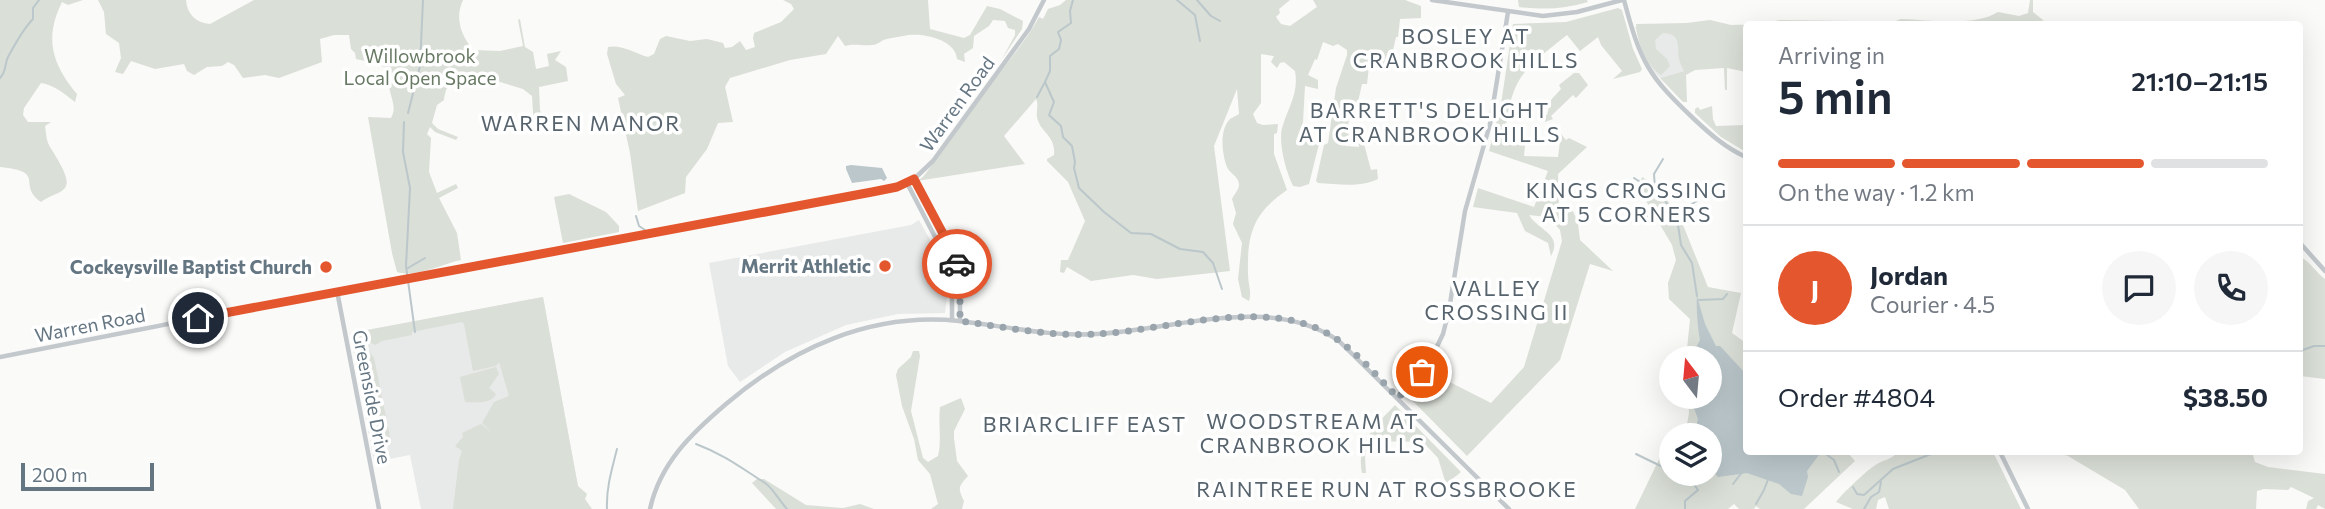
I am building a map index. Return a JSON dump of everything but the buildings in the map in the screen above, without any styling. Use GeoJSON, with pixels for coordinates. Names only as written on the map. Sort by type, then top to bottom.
{"type":"FeatureCollection","features":[{"type":"Feature","properties":{"kind":"street","name":"Warren Road"},"geometry":{"type":"LineString","coordinates":[[0,357],[337,291],[872,192],[907,183],[933,161],[1029,29],[1044,0]]}},
{"type":"Feature","properties":{"kind":"street"},"geometry":{"type":"LineString","coordinates":[[1432,0],[1537,16],[1559,15],[1623,0],[1642,58],[1658,84],[1712,136],[1743,156]]}},
{"type":"Feature","properties":{"kind":"street"},"geometry":{"type":"LineString","coordinates":[[1398,398],[1430,361],[1443,334],[1465,211],[1490,124],[1508,12]]}},
{"type":"Feature","properties":{"kind":"street"},"geometry":{"type":"LineString","coordinates":[[914,179],[955,258],[960,283],[960,321]]}},
{"type":"Feature","properties":{"kind":"street"},"geometry":{"type":"LineString","coordinates":[[907,183],[947,260],[952,283],[952,320]]}},
{"type":"Feature","properties":{"kind":"street"},"geometry":{"type":"LineString","coordinates":[[2303,246],[2325,271]]}},
{"type":"Feature","properties":{"kind":"street","name":"Greenside Drive"},"geometry":{"type":"LineString","coordinates":[[337,291],[379,509]]}},
{"type":"Feature","properties":{"kind":"street"},"geometry":{"type":"LineString","coordinates":[[650,509],[664,470],[681,447],[723,407],[776,366],[811,347],[859,329],[909,321],[952,320],[1045,333],[1094,335],[1238,318],[1283,318],[1312,327],[1339,341],[1509,509]]}},
{"type":"Feature","properties":{"kind":"street"},"geometry":{"type":"LineString","coordinates":[[2001,455],[2028,509]]}},
{"type":"Feature","properties":{"kind":"shaded area"},"geometry":{"type":"Polygon","coordinates":[[[1683,26],[1684,71],[1660,78],[1649,66],[1635,27],[1683,26]]]}},
{"type":"Feature","properties":{"kind":"shaded area"},"geometry":{"type":"Polygon","coordinates":[[[846,166],[882,168],[887,178],[884,181],[881,179],[852,183],[846,169],[846,166]]]}},
{"type":"Feature","properties":{"kind":"shaded area"},"geometry":{"type":"Polygon","coordinates":[[[919,220],[944,273],[947,297],[945,313],[898,314],[846,325],[785,352],[740,382],[728,366],[709,263],[911,225],[919,220]]]}},
{"type":"Feature","properties":{"kind":"shaded area"},"geometry":{"type":"Polygon","coordinates":[[[1697,296],[1705,324],[1716,346],[1697,346],[1700,340],[1697,296]]]}},
{"type":"Feature","properties":{"kind":"shaded area"},"geometry":{"type":"Polygon","coordinates":[[[543,297],[582,509],[421,509],[410,455],[374,462],[350,333],[543,297]]]}},
{"type":"Feature","properties":{"kind":"shaded area"},"geometry":{"type":"Polygon","coordinates":[[[1722,348],[1743,371],[1743,455],[1819,455],[1807,471],[1808,477],[1802,496],[1791,494],[1779,484],[1747,473],[1722,476],[1722,423],[1697,423],[1695,410],[1722,410],[1722,348]]]}},
{"type":"Feature","properties":{"kind":"green space"},"geometry":{"type":"Polygon","coordinates":[[[0,0],[83,0],[68,5],[62,2],[56,15],[52,39],[53,50],[62,72],[77,94],[75,102],[55,88],[41,83],[24,108],[23,115],[28,122],[51,122],[45,126],[47,141],[66,178],[67,184],[63,190],[41,202],[34,196],[29,180],[23,172],[0,167],[0,0]]]}},
{"type":"Feature","properties":{"kind":"green space","name":"Willowbrook Local Open Space"},"geometry":{"type":"Polygon","coordinates":[[[98,0],[186,0],[193,17],[210,24],[254,0],[463,0],[459,20],[473,50],[500,51],[523,46],[520,19],[525,47],[533,52],[536,69],[549,66],[547,54],[561,51],[555,60],[566,67],[568,81],[539,87],[540,110],[545,124],[540,130],[534,118],[532,96],[523,89],[497,81],[482,88],[471,72],[452,80],[444,100],[437,105],[432,123],[438,129],[458,137],[456,140],[435,132],[430,127],[427,134],[431,138],[429,172],[437,193],[456,184],[458,188],[439,198],[457,233],[461,260],[421,272],[397,272],[368,117],[391,118],[393,114],[389,88],[390,71],[379,64],[356,59],[349,35],[334,35],[320,39],[322,62],[279,78],[265,75],[243,78],[234,65],[228,62],[222,66],[207,67],[194,75],[187,71],[184,64],[155,69],[131,61],[123,74],[115,72],[121,58],[119,43],[106,34],[104,12],[98,0]]]}},
{"type":"Feature","properties":{"kind":"green space"},"geometry":{"type":"Polygon","coordinates":[[[783,0],[928,0],[930,29],[964,38],[970,35],[987,6],[1000,9],[1023,21],[1022,29],[1002,59],[1015,30],[1008,28],[1005,21],[993,20],[974,36],[973,48],[964,54],[965,62],[957,59],[955,52],[946,43],[923,35],[908,35],[874,45],[845,46],[838,36],[826,54],[790,60],[730,78],[725,87],[733,122],[718,123],[707,149],[686,177],[685,193],[638,211],[630,153],[618,98],[625,95],[616,84],[607,54],[608,47],[623,48],[648,57],[654,54],[660,39],[666,36],[690,41],[707,39],[723,43],[725,48],[740,41],[746,50],[755,47],[754,33],[781,22],[794,9],[783,0]]]}},
{"type":"Feature","properties":{"kind":"green space"},"geometry":{"type":"Polygon","coordinates":[[[1066,0],[1290,0],[1279,9],[1280,13],[1276,17],[1281,24],[1290,26],[1317,7],[1313,0],[1405,0],[1421,6],[1421,18],[1400,19],[1388,72],[1369,66],[1367,84],[1362,84],[1358,102],[1350,109],[1346,146],[1359,147],[1358,139],[1363,140],[1371,170],[1377,169],[1378,179],[1349,185],[1316,181],[1324,145],[1328,143],[1336,88],[1347,55],[1347,50],[1338,44],[1333,46],[1323,42],[1308,75],[1318,80],[1318,89],[1305,86],[1299,140],[1319,144],[1309,184],[1293,186],[1285,165],[1281,131],[1295,92],[1295,71],[1284,62],[1277,68],[1271,62],[1274,56],[1261,54],[1261,103],[1253,114],[1257,123],[1278,124],[1277,133],[1274,134],[1274,154],[1287,190],[1266,207],[1254,226],[1249,247],[1249,301],[1242,297],[1238,279],[1242,243],[1233,224],[1236,213],[1232,199],[1239,182],[1227,167],[1223,149],[1224,129],[1230,119],[1239,114],[1237,89],[1214,146],[1230,271],[1157,279],[1133,275],[1091,281],[1067,267],[1064,273],[1060,272],[1061,260],[1068,260],[1085,221],[1068,182],[1047,161],[1054,155],[1054,148],[1037,117],[1036,99],[1004,136],[1025,164],[917,181],[923,177],[1023,43],[1039,17],[1043,19],[1048,9],[1066,0]]]}},
{"type":"Feature","properties":{"kind":"green space"},"geometry":{"type":"Polygon","coordinates":[[[1518,0],[1588,2],[1537,8],[1519,7],[1518,0]]]}},
{"type":"Feature","properties":{"kind":"green space"},"geometry":{"type":"Polygon","coordinates":[[[2030,0],[2033,0],[2033,12],[2043,20],[1964,21],[1977,20],[1998,12],[2019,16],[2028,13],[2030,0]]]}},
{"type":"Feature","properties":{"kind":"green space"},"geometry":{"type":"Polygon","coordinates":[[[1618,8],[1622,10],[1633,49],[1642,69],[1640,72],[1613,79],[1622,71],[1601,45],[1598,37],[1580,51],[1567,35],[1522,76],[1511,99],[1505,134],[1526,136],[1524,156],[1558,157],[1561,134],[1566,140],[1569,138],[1587,147],[1558,174],[1559,217],[1565,209],[1573,211],[1580,240],[1613,271],[1590,264],[1560,360],[1467,456],[1409,397],[1430,372],[1491,403],[1524,367],[1562,241],[1560,230],[1553,222],[1556,218],[1529,215],[1552,238],[1554,249],[1551,256],[1548,243],[1525,231],[1517,213],[1473,207],[1478,188],[1534,207],[1548,171],[1489,151],[1501,104],[1513,24],[1566,22],[1618,8]]]}},
{"type":"Feature","properties":{"kind":"green space"},"geometry":{"type":"Polygon","coordinates":[[[1901,19],[1938,21],[1896,21],[1901,19]]]}},
{"type":"Feature","properties":{"kind":"green space"},"geometry":{"type":"Polygon","coordinates":[[[1710,20],[1743,25],[1743,71],[1727,68],[1725,90],[1724,68],[1695,70],[1686,75],[1687,102],[1683,102],[1660,78],[1684,71],[1676,38],[1663,33],[1655,40],[1656,49],[1667,59],[1670,66],[1661,75],[1643,53],[1636,24],[1710,20]]]}},
{"type":"Feature","properties":{"kind":"green space"},"geometry":{"type":"Polygon","coordinates":[[[1780,20],[1853,21],[1776,21],[1780,20]]]}},
{"type":"Feature","properties":{"kind":"green space"},"geometry":{"type":"Polygon","coordinates":[[[1574,73],[1579,73],[1588,85],[1576,98],[1573,95],[1551,116],[1553,119],[1545,122],[1543,115],[1547,115],[1551,100],[1561,89],[1559,85],[1574,73]]]}},
{"type":"Feature","properties":{"kind":"green space"},"geometry":{"type":"Polygon","coordinates":[[[1712,106],[1716,126],[1743,125],[1743,150],[1721,137],[1695,113],[1698,107],[1700,110],[1712,106]]]}},
{"type":"Feature","properties":{"kind":"green space"},"geometry":{"type":"Polygon","coordinates":[[[1642,177],[1654,184],[1679,215],[1708,287],[1741,293],[1732,333],[1743,341],[1743,455],[1850,455],[1855,461],[1804,509],[1760,509],[1756,506],[1754,509],[1739,509],[1734,504],[1728,509],[1635,509],[1659,459],[1659,486],[1722,486],[1722,423],[1687,423],[1689,410],[1722,410],[1722,346],[1687,346],[1690,319],[1669,299],[1668,283],[1676,260],[1672,245],[1639,189],[1642,177]]]}},
{"type":"Feature","properties":{"kind":"green space"},"geometry":{"type":"Polygon","coordinates":[[[569,194],[606,212],[619,226],[619,232],[563,243],[554,197],[569,194]]]}},
{"type":"Feature","properties":{"kind":"green space"},"geometry":{"type":"Polygon","coordinates":[[[2303,259],[2325,279],[2325,379],[2303,376],[2303,259]]]}},
{"type":"Feature","properties":{"kind":"green space"},"geometry":{"type":"Polygon","coordinates":[[[543,297],[578,486],[587,494],[585,499],[592,509],[453,509],[462,451],[455,446],[463,437],[462,433],[481,424],[493,434],[482,423],[494,402],[509,396],[499,362],[496,366],[473,371],[462,322],[412,332],[412,335],[375,345],[368,341],[355,341],[352,333],[543,297]]]}},
{"type":"Feature","properties":{"kind":"green space"},"geometry":{"type":"Polygon","coordinates":[[[359,349],[367,349],[374,358],[390,437],[386,445],[374,445],[356,352],[359,349]]]}},
{"type":"Feature","properties":{"kind":"green space"},"geometry":{"type":"Polygon","coordinates":[[[913,351],[919,351],[920,356],[911,411],[923,458],[928,462],[938,456],[940,407],[961,398],[965,409],[954,431],[957,461],[968,476],[960,488],[964,501],[962,509],[931,509],[938,504],[930,474],[918,460],[896,375],[913,351]]]}},
{"type":"Feature","properties":{"kind":"green space"},"geometry":{"type":"Polygon","coordinates":[[[496,367],[499,374],[489,388],[496,394],[493,398],[482,402],[465,402],[460,377],[496,367]]]}},
{"type":"Feature","properties":{"kind":"green space"},"geometry":{"type":"Polygon","coordinates":[[[1395,405],[1461,472],[1446,484],[1438,458],[1423,442],[1368,441],[1366,473],[1362,473],[1365,443],[1395,405]]]}},
{"type":"Feature","properties":{"kind":"green space"},"geometry":{"type":"Polygon","coordinates":[[[1994,455],[2021,509],[1889,509],[1885,497],[1878,500],[1876,509],[1853,509],[1836,502],[1870,469],[1893,456],[1994,455]]]}},
{"type":"Feature","properties":{"kind":"green space"},"geometry":{"type":"Polygon","coordinates":[[[2064,455],[2253,455],[2255,462],[2268,467],[2325,474],[2325,509],[2318,505],[2316,509],[2306,509],[2308,501],[2314,498],[2291,487],[2288,490],[2257,491],[2256,509],[2139,509],[2125,490],[2064,455]]]}},
{"type":"Feature","properties":{"kind":"green space"},"geometry":{"type":"Polygon","coordinates":[[[757,479],[764,479],[806,505],[843,508],[860,504],[874,509],[776,509],[752,483],[757,479]]]}},
{"type":"Feature","properties":{"kind":"waterway"},"geometry":{"type":"LineString","coordinates":[[0,78],[13,47],[33,19],[33,8],[39,0]]}},
{"type":"Feature","properties":{"kind":"waterway"},"geometry":{"type":"LineString","coordinates":[[408,113],[420,66],[423,0]]}},
{"type":"Feature","properties":{"kind":"waterway"},"geometry":{"type":"LineString","coordinates":[[1073,0],[1071,23],[1058,32],[1061,40],[1059,49],[1050,56],[1050,71],[1045,82],[1054,102],[1049,115],[1061,126],[1063,137],[1072,146],[1079,188],[1131,233],[1151,234],[1180,249],[1203,252],[1213,263],[1222,289]]}},
{"type":"Feature","properties":{"kind":"waterway"},"geometry":{"type":"LineString","coordinates":[[1177,0],[1195,15],[1200,41]]}},
{"type":"Feature","properties":{"kind":"waterway"},"geometry":{"type":"LineString","coordinates":[[1197,0],[1211,16],[1220,21]]}},
{"type":"Feature","properties":{"kind":"waterway"},"geometry":{"type":"LineString","coordinates":[[1037,97],[1045,82]]}},
{"type":"Feature","properties":{"kind":"waterway"},"geometry":{"type":"LineString","coordinates":[[404,122],[403,152],[410,188],[406,266],[415,332]]}},
{"type":"Feature","properties":{"kind":"waterway"},"geometry":{"type":"LineString","coordinates":[[1655,189],[1654,174],[1663,159]]}},
{"type":"Feature","properties":{"kind":"waterway"},"geometry":{"type":"LineString","coordinates":[[1634,178],[1661,195],[1677,218],[1681,245],[1692,263],[1697,296]]}},
{"type":"Feature","properties":{"kind":"waterway"},"geometry":{"type":"LineString","coordinates":[[1675,214],[1697,201],[1698,196]]}},
{"type":"Feature","properties":{"kind":"waterway"},"geometry":{"type":"LineString","coordinates":[[1626,219],[1663,214],[1676,218]]}},
{"type":"Feature","properties":{"kind":"waterway"},"geometry":{"type":"LineString","coordinates":[[636,216],[639,226],[645,230]]}},
{"type":"Feature","properties":{"kind":"waterway"},"geometry":{"type":"LineString","coordinates":[[408,268],[425,258]]}},
{"type":"Feature","properties":{"kind":"waterway"},"geometry":{"type":"LineString","coordinates":[[1699,300],[1723,299],[1727,294]]}},
{"type":"Feature","properties":{"kind":"waterway"},"geometry":{"type":"LineString","coordinates":[[2303,350],[2325,346]]}},
{"type":"Feature","properties":{"kind":"waterway"},"geometry":{"type":"LineString","coordinates":[[696,444],[724,457],[765,483],[787,509]]}},
{"type":"Feature","properties":{"kind":"waterway"},"geometry":{"type":"LineString","coordinates":[[607,509],[608,486],[617,449]]}},
{"type":"Feature","properties":{"kind":"waterway"},"geometry":{"type":"LineString","coordinates":[[1636,454],[1659,465]]}},
{"type":"Feature","properties":{"kind":"waterway"},"geometry":{"type":"LineString","coordinates":[[1827,455],[1834,460],[1839,472]]}},
{"type":"Feature","properties":{"kind":"waterway"},"geometry":{"type":"LineString","coordinates":[[1853,487],[1857,494],[1864,495],[1893,469],[1928,455]]}},
{"type":"Feature","properties":{"kind":"waterway"},"geometry":{"type":"LineString","coordinates":[[1733,484],[1743,471]]}},
{"type":"Feature","properties":{"kind":"waterway"},"geometry":{"type":"LineString","coordinates":[[1756,504],[1769,477]]}},
{"type":"Feature","properties":{"kind":"waterway"},"geometry":{"type":"LineString","coordinates":[[1864,509],[1871,497],[1879,492],[1881,482]]}},
{"type":"Feature","properties":{"kind":"waterway"},"geometry":{"type":"LineString","coordinates":[[1685,509],[1685,501],[1698,490],[1695,486]]}},
{"type":"Feature","properties":{"kind":"way so far"},"geometry":{"type":"LineString","coordinates":[[957,264],[961,298],[960,321],[1045,333],[1094,335],[1255,316],[1277,317],[1325,332],[1339,341],[1398,398],[1422,372]]}},
{"type":"Feature","properties":{"kind":"place","name":"Merrit Athletic"},"geometry":{"type":"Point","coordinates":[885,266]}},
{"type":"Feature","properties":{"kind":"place","name":"Cockeysville Baptist Church"},"geometry":{"type":"Point","coordinates":[326,267]}},
{"type":"Feature","properties":{"kind":"district","name":"BOSLEY AT CRANBROOK HILLS"},"geometry":{"type":"Point","coordinates":[1466,49]}},
{"type":"Feature","properties":{"kind":"district","name":"BARRETT'S DELIGHT AT CRANBROOK HILLS"},"geometry":{"type":"Point","coordinates":[1430,123]}},
{"type":"Feature","properties":{"kind":"district","name":"WARREN MANOR"},"geometry":{"type":"Point","coordinates":[581,124]}},
{"type":"Feature","properties":{"kind":"district","name":"KINGS CROSSING AT 5 CORNERS"},"geometry":{"type":"Point","coordinates":[1627,203]}},
{"type":"Feature","properties":{"kind":"district","name":"VALLEY CROSSING II"},"geometry":{"type":"Point","coordinates":[1497,301]}},
{"type":"Feature","properties":{"kind":"district","name":"BRIARCLIFF EAST"},"geometry":{"type":"Point","coordinates":[1085,425]}},
{"type":"Feature","properties":{"kind":"district","name":"WOODSTREAM AT CRANBROOK HILLS"},"geometry":{"type":"Point","coordinates":[1313,434]}},
{"type":"Feature","properties":{"kind":"district","name":"RAINTREE RUN AT ROSSBROOKE"},"geometry":{"type":"Point","coordinates":[1387,490]}},
{"type":"Feature","properties":{"kind":"route"},"geometry":{"type":"LineString","coordinates":[[198,318],[872,192],[897,187],[914,179],[957,264]]}}]}
